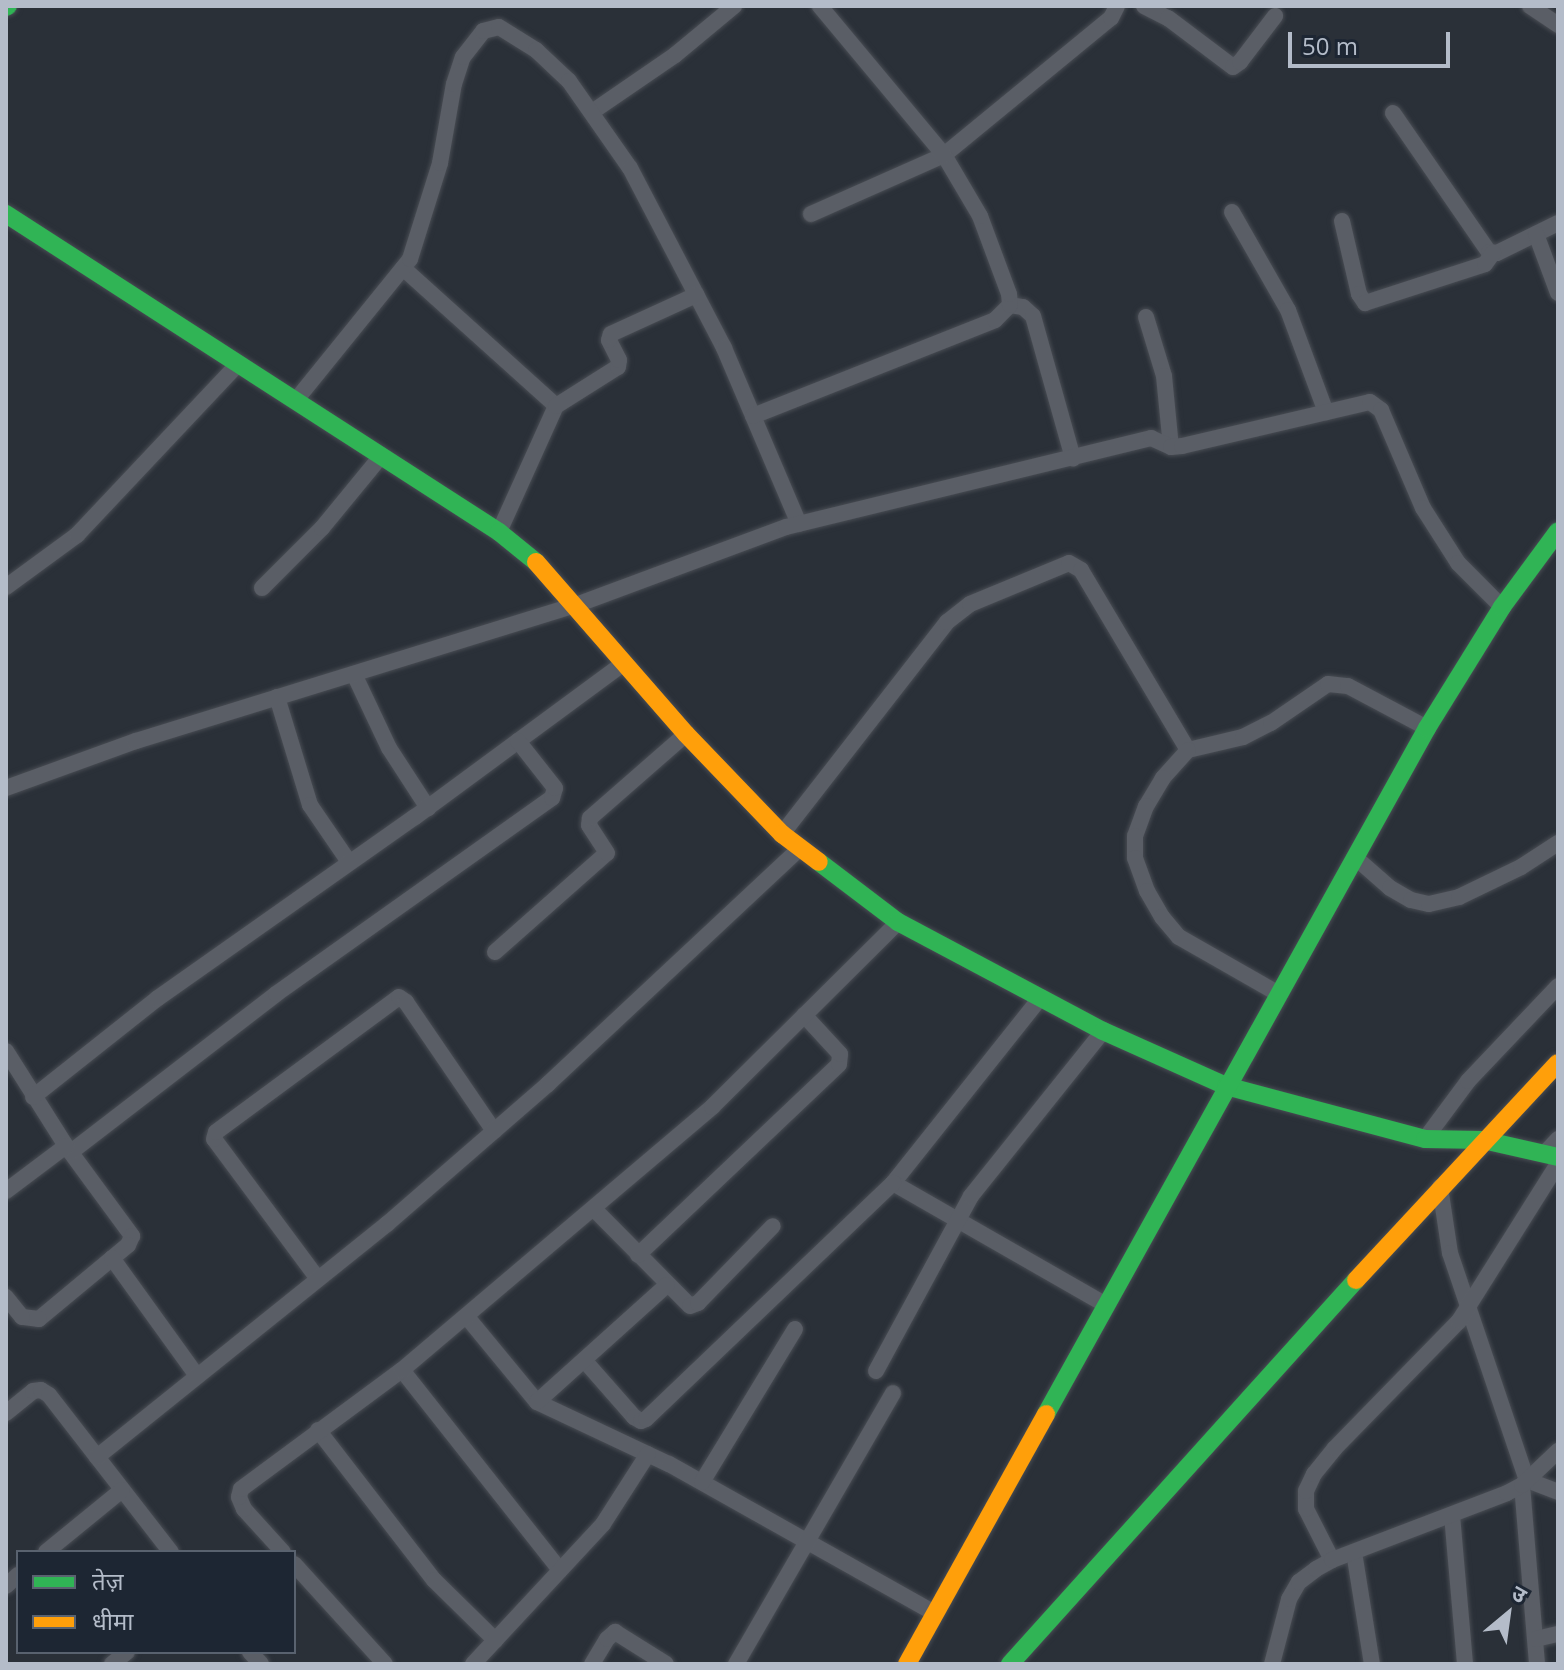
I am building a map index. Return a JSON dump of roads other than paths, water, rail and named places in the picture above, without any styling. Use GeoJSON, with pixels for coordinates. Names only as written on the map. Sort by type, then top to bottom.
{"type":"FeatureCollection","features":[{"type":"Feature","properties":{"kind":"street"},"geometry":{"type":"LineString","coordinates":[[592,112],[675,55],[734,6]]}},
{"type":"Feature","properties":{"kind":"street"},"geometry":{"type":"LineString","coordinates":[[820,6],[944,155],[980,216],[1009,294],[1010,305]]}},
{"type":"Feature","properties":{"kind":"street"},"geometry":{"type":"LineString","coordinates":[[811,214],[944,155],[1111,18],[1117,6]]}},
{"type":"Feature","properties":{"kind":"street"},"geometry":{"type":"LineString","coordinates":[[1144,6],[1168,18],[1233,67],[1275,16]]}},
{"type":"Feature","properties":{"kind":"street"},"geometry":{"type":"LineString","coordinates":[[1530,6],[1558,25]]}},
{"type":"Feature","properties":{"kind":"street"},"geometry":{"type":"LineString","coordinates":[[296,400],[403,268],[417,245],[440,163],[454,84],[463,57],[483,31],[499,27],[536,50],[569,81],[630,168],[696,295],[799,524]]}},
{"type":"Feature","properties":{"kind":"street"},"geometry":{"type":"LineString","coordinates":[[1393,113],[1484,246],[1493,253]]}},
{"type":"Feature","properties":{"kind":"street"},"geometry":{"type":"LineString","coordinates":[[1232,212],[1288,310],[1326,412]]}},
{"type":"Feature","properties":{"kind":"street"},"geometry":{"type":"LineString","coordinates":[[6,214],[237,365],[382,455],[499,532],[531,557],[686,734],[782,834],[898,922],[1103,1031],[1226,1086],[1425,1139],[1483,1140],[1553,1158]]}},
{"type":"Feature","properties":{"kind":"street"},"geometry":{"type":"LineString","coordinates":[[1342,221],[1359,294],[1365,303],[1485,264],[1493,253],[1558,223]]}},
{"type":"Feature","properties":{"kind":"street"},"geometry":{"type":"LineString","coordinates":[[1536,234],[1558,293]]}},
{"type":"Feature","properties":{"kind":"street"},"geometry":{"type":"LineString","coordinates":[[403,268],[556,406]]}},
{"type":"Feature","properties":{"kind":"street"},"geometry":{"type":"LineString","coordinates":[[499,532],[556,406],[618,367],[609,340],[611,334],[696,295]]}},
{"type":"Feature","properties":{"kind":"street"},"geometry":{"type":"LineString","coordinates":[[753,416],[995,320],[1010,305]]}},
{"type":"Feature","properties":{"kind":"street"},"geometry":{"type":"LineString","coordinates":[[1010,305],[1023,307],[1033,316],[1073,458]]}},
{"type":"Feature","properties":{"kind":"street"},"geometry":{"type":"LineString","coordinates":[[1146,317],[1164,376],[1171,447]]}},
{"type":"Feature","properties":{"kind":"street"},"geometry":{"type":"LineString","coordinates":[[6,587],[77,535],[237,365]]}},
{"type":"Feature","properties":{"kind":"street"},"geometry":{"type":"LineString","coordinates":[[6,788],[136,741],[576,605],[799,524],[1151,438],[1171,447],[1370,402],[1379,406],[1423,508],[1458,563],[1502,607]]}},
{"type":"Feature","properties":{"kind":"street"},"geometry":{"type":"LineString","coordinates":[[262,588],[322,528],[382,455]]}},
{"type":"Feature","properties":{"kind":"street"},"geometry":{"type":"LineString","coordinates":[[907,1664],[1226,1086],[1357,859],[1427,728],[1502,607],[1558,531]]}},
{"type":"Feature","properties":{"kind":"street"},"geometry":{"type":"LineString","coordinates":[[782,834],[947,622],[970,604],[1069,563],[1081,570],[1188,750]]}},
{"type":"Feature","properties":{"kind":"street"},"geometry":{"type":"LineString","coordinates":[[33,1097],[158,998],[428,808],[624,663]]}},
{"type":"Feature","properties":{"kind":"street"},"geometry":{"type":"LineString","coordinates":[[354,674],[389,748],[428,808]]}},
{"type":"Feature","properties":{"kind":"street"},"geometry":{"type":"LineString","coordinates":[[1279,994],[1179,937],[1162,917],[1135,858],[1135,836],[1154,792],[1188,750],[1243,737],[1271,723],[1318,689],[1336,684],[1348,686],[1427,728]]}},
{"type":"Feature","properties":{"kind":"street"},"geometry":{"type":"LineString","coordinates":[[277,697],[310,805],[349,862]]}},
{"type":"Feature","properties":{"kind":"street"},"geometry":{"type":"LineString","coordinates":[[495,952],[606,855],[607,847],[589,825],[590,818],[686,734]]}},
{"type":"Feature","properties":{"kind":"street"},"geometry":{"type":"LineString","coordinates":[[6,1191],[68,1149],[300,976],[552,798],[555,788],[518,741]]}},
{"type":"Feature","properties":{"kind":"street"},"geometry":{"type":"LineString","coordinates":[[1357,859],[1390,888],[1411,900],[1429,904],[1459,897],[1509,873],[1558,843]]}},
{"type":"Feature","properties":{"kind":"street"},"geometry":{"type":"LineString","coordinates":[[97,1457],[318,1279],[494,1131],[799,849]]}},
{"type":"Feature","properties":{"kind":"street"},"geometry":{"type":"LineString","coordinates":[[281,1550],[244,1509],[239,1497],[241,1489],[402,1370],[594,1209],[712,1107],[898,922]]}},
{"type":"Feature","properties":{"kind":"street"},"geometry":{"type":"LineString","coordinates":[[1425,1139],[1468,1081],[1558,986]]}},
{"type":"Feature","properties":{"kind":"street"},"geometry":{"type":"LineString","coordinates":[[318,1279],[214,1139],[216,1132],[399,997],[406,1002],[494,1131]]}},
{"type":"Feature","properties":{"kind":"street"},"geometry":{"type":"LineString","coordinates":[[584,1360],[634,1417],[646,1419],[893,1183],[1041,997]]}},
{"type":"Feature","properties":{"kind":"street"},"geometry":{"type":"LineString","coordinates":[[638,1255],[839,1064],[840,1054],[804,1015]]}},
{"type":"Feature","properties":{"kind":"street"},"geometry":{"type":"LineString","coordinates":[[876,1371],[957,1218],[1103,1031]]}},
{"type":"Feature","properties":{"kind":"street"},"geometry":{"type":"LineString","coordinates":[[6,1051],[68,1149],[132,1236],[128,1245],[39,1319],[22,1317],[6,1297]]}},
{"type":"Feature","properties":{"kind":"street"},"geometry":{"type":"LineString","coordinates":[[1010,1664],[1440,1187],[1558,1063]]}},
{"type":"Feature","properties":{"kind":"street"},"geometry":{"type":"LineString","coordinates":[[1332,1560],[1306,1509],[1306,1491],[1314,1474],[1335,1448],[1449,1333],[1469,1305],[1553,1158],[1558,1139]]}},
{"type":"Feature","properties":{"kind":"street"},"geometry":{"type":"LineString","coordinates":[[893,1183],[1106,1305]]}},
{"type":"Feature","properties":{"kind":"street"},"geometry":{"type":"LineString","coordinates":[[1440,1187],[1450,1253],[1524,1482],[1537,1664]]}},
{"type":"Feature","properties":{"kind":"street"},"geometry":{"type":"LineString","coordinates":[[594,1209],[686,1304],[694,1306],[773,1226]]}},
{"type":"Feature","properties":{"kind":"street"},"geometry":{"type":"LineString","coordinates":[[112,1258],[197,1376]]}},
{"type":"Feature","properties":{"kind":"street"},"geometry":{"type":"LineString","coordinates":[[537,1402],[667,1285]]}},
{"type":"Feature","properties":{"kind":"street"},"geometry":{"type":"LineString","coordinates":[[467,1317],[537,1402],[702,1482],[934,1613]]}},
{"type":"Feature","properties":{"kind":"street"},"geometry":{"type":"LineString","coordinates":[[702,1482],[795,1329]]}},
{"type":"Feature","properties":{"kind":"street"},"geometry":{"type":"LineString","coordinates":[[402,1370],[560,1570]]}},
{"type":"Feature","properties":{"kind":"street"},"geometry":{"type":"LineString","coordinates":[[6,1413],[33,1391],[41,1390],[49,1395],[169,1550]]}},
{"type":"Feature","properties":{"kind":"street"},"geometry":{"type":"LineString","coordinates":[[736,1664],[893,1393]]}},
{"type":"Feature","properties":{"kind":"street"},"geometry":{"type":"LineString","coordinates":[[318,1430],[434,1580],[495,1640]]}},
{"type":"Feature","properties":{"kind":"street"},"geometry":{"type":"LineString","coordinates":[[1272,1664],[1289,1599],[1299,1582],[1332,1560],[1452,1515],[1524,1482],[1558,1451]]}},
{"type":"Feature","properties":{"kind":"street"},"geometry":{"type":"LineString","coordinates":[[473,1664],[603,1524],[648,1454]]}},
{"type":"Feature","properties":{"kind":"street"},"geometry":{"type":"LineString","coordinates":[[1524,1482],[1558,1492]]}},
{"type":"Feature","properties":{"kind":"street"},"geometry":{"type":"LineString","coordinates":[[48,1550],[122,1490]]}},
{"type":"Feature","properties":{"kind":"street"},"geometry":{"type":"LineString","coordinates":[[1452,1515],[1465,1664]]}},
{"type":"Feature","properties":{"kind":"street"},"geometry":{"type":"LineString","coordinates":[[1354,1552],[1372,1664]]}},
{"type":"Feature","properties":{"kind":"street"},"geometry":{"type":"LineString","coordinates":[[296,1566],[385,1664]]}},
{"type":"Feature","properties":{"kind":"street"},"geometry":{"type":"LineString","coordinates":[[592,1664],[607,1639],[615,1632],[666,1664]]}},
{"type":"Feature","properties":{"kind":"street"},"geometry":{"type":"LineString","coordinates":[[1536,1639],[1558,1634]]}}]}
